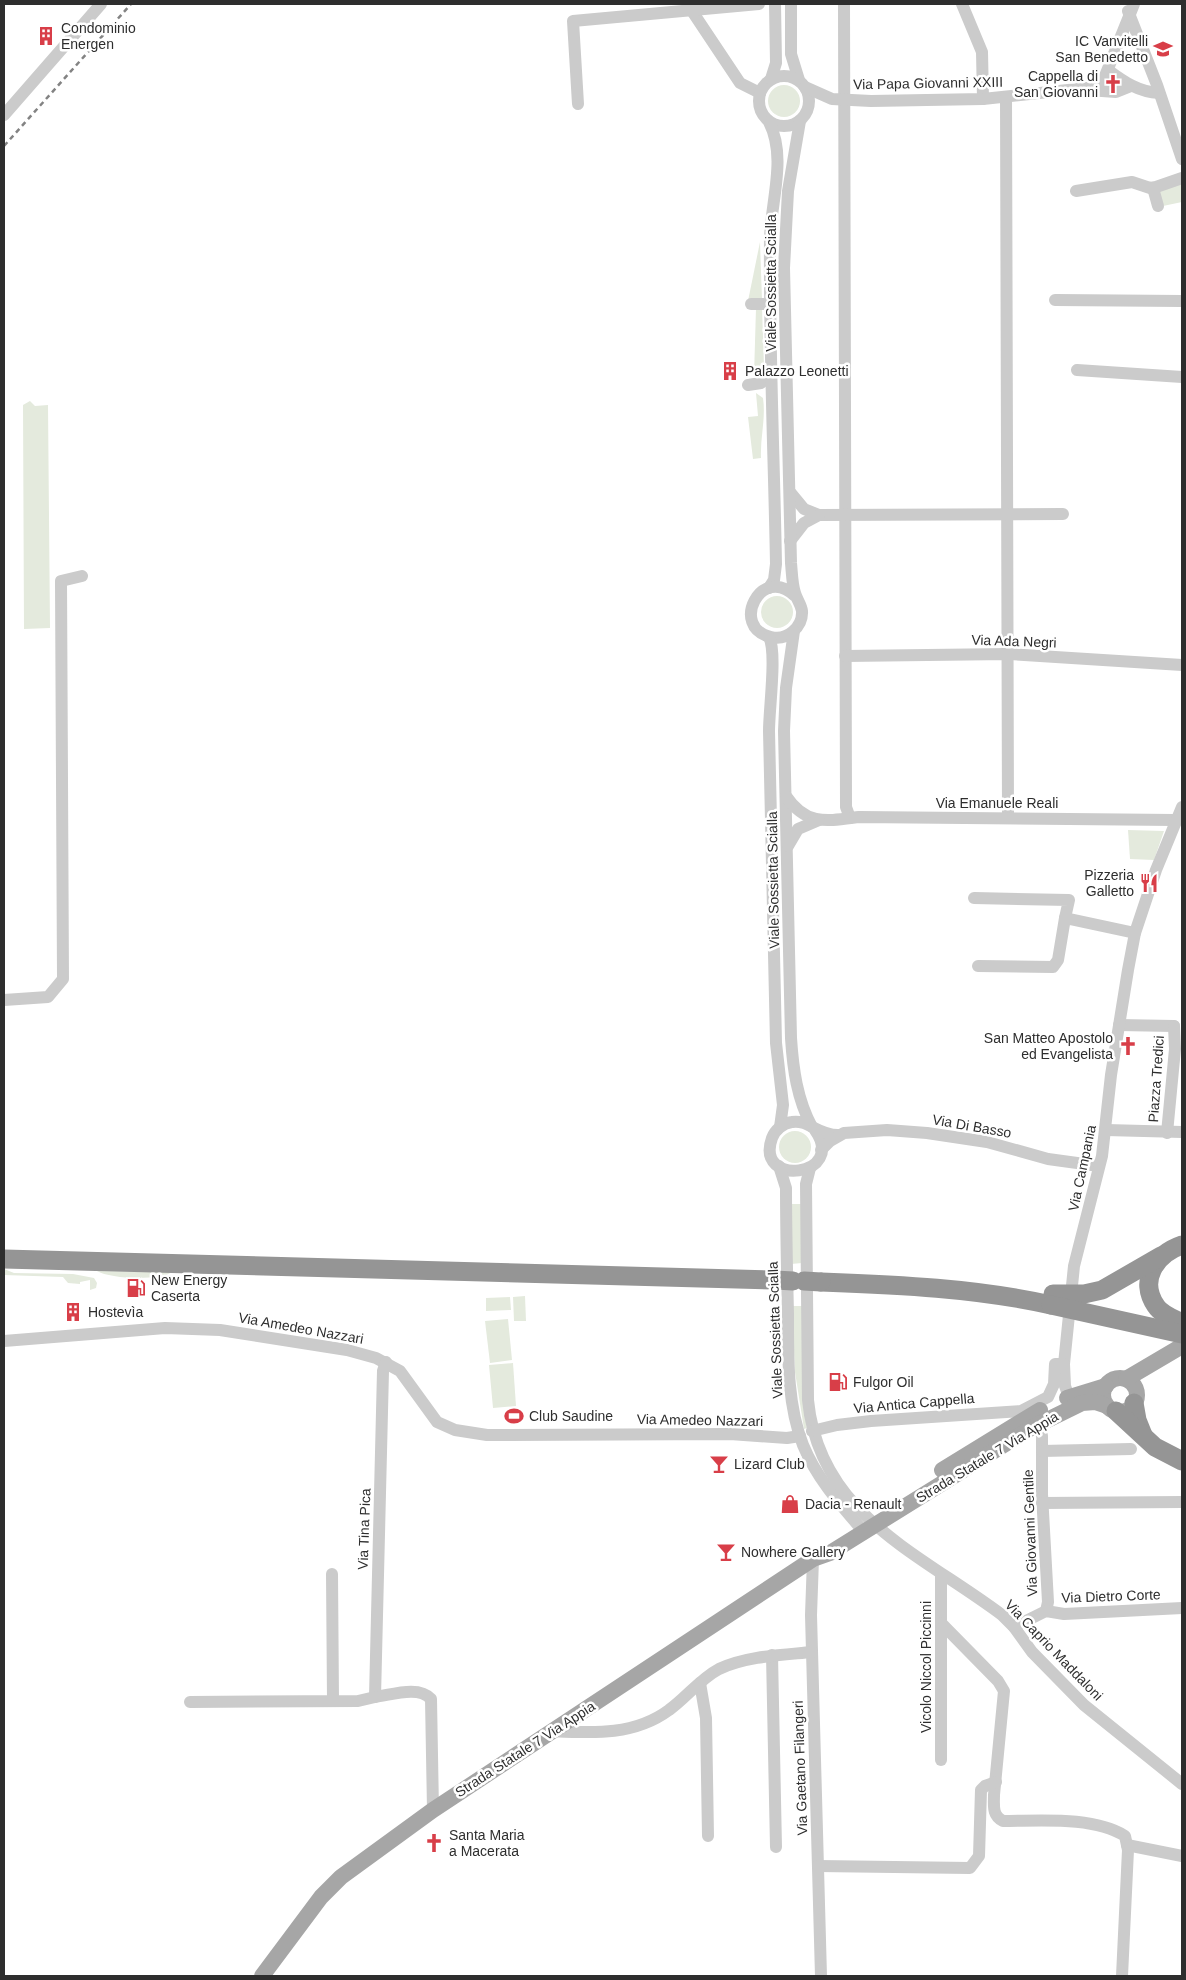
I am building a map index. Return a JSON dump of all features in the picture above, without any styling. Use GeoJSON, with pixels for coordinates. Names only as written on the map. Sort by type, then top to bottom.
{"type":"FeatureCollection","features":[{"type":"Feature","properties":{"kind":"highway"},"geometry":{"type":"LineString","coordinates":[[1052,1300],[1102,1290],[1182,1245]]}},
{"type":"Feature","properties":{"kind":"highway"},"geometry":{"type":"LineString","coordinates":[[1161,1256],[1153,1268],[1148,1282],[1150,1295],[1156,1308],[1182,1323]]}},
{"type":"Feature","properties":{"kind":"highway"},"geometry":{"type":"LineString","coordinates":[[4,1259],[798,1281],[954,1288],[1052,1300],[1182,1334]]}},
{"type":"Feature","properties":{"kind":"highway"},"geometry":{"type":"LineString","coordinates":[[1132,1391],[1143,1445]]}},
{"type":"Feature","properties":{"kind":"highway"},"geometry":{"type":"LineString","coordinates":[[1112,1409],[1143,1445],[1182,1460]]}},
{"type":"Feature","properties":{"kind":"main road","name":"Strada Statale 7 Via Appia"},"geometry":{"type":"LineString","coordinates":[[866,1524],[1039,1424],[1082,1403],[1095,1402],[1112,1409],[1125,1411],[1132,1391],[1182,1346]]}},
{"type":"Feature","properties":{"kind":"main road","name":"Strada Statale 7 Via Appia"},"geometry":{"type":"LineString","coordinates":[[1132,1391],[1182,1358]]}},
{"type":"Feature","properties":{"kind":"main road","name":"Strada Statale 7 Via Appia"},"geometry":{"type":"LineString","coordinates":[[262,1976],[321,1897],[341,1877],[433,1810],[816,1558],[830,1553],[866,1524],[1010,1427],[1069,1397],[1106,1386],[1115,1379],[1132,1391]]}},
{"type":"Feature","properties":{"kind":"main road"},"geometry":{"type":"LineString","coordinates":[[1106,1386],[1103,1396],[1112,1409]]}},
{"type":"Feature","properties":{"kind":"street"},"geometry":{"type":"LineString","coordinates":[[4,115],[101,4]]}},
{"type":"Feature","properties":{"kind":"street"},"geometry":{"type":"LineString","coordinates":[[692,11],[740,83],[760,93],[771,79],[776,63],[775,4]]}},
{"type":"Feature","properties":{"kind":"street","name":"Viale Sossietta Scialla"},"geometry":{"type":"LineString","coordinates":[[790,4],[791,54],[810,102],[803,117],[791,167],[784,240],[790,541],[796,596],[802,611],[800,621],[794,630],[785,704],[792,1058],[800,1104],[820,1140],[821,1150],[817,1161],[810,1168],[806,1184],[808,1379],[806,1434]]}},
{"type":"Feature","properties":{"kind":"street"},"geometry":{"type":"LineString","coordinates":[[844,4],[838,99],[845,516],[846,807],[850,818]]}},
{"type":"Feature","properties":{"kind":"street"},"geometry":{"type":"LineString","coordinates":[[962,4],[982,52],[983,99]]}},
{"type":"Feature","properties":{"kind":"street"},"geometry":{"type":"LineString","coordinates":[[1125,4],[1160,92],[1182,159]]}},
{"type":"Feature","properties":{"kind":"street","name":"Via Papa Giovanni XXIII"},"geometry":{"type":"LineString","coordinates":[[802,83],[838,99],[983,99],[1096,87],[1103,81],[1134,4]]}},
{"type":"Feature","properties":{"kind":"street"},"geometry":{"type":"LineString","coordinates":[[578,104],[573,20],[757,5],[776,17]]}},
{"type":"Feature","properties":{"kind":"street"},"geometry":{"type":"LineString","coordinates":[[1108,70],[1131,86],[1148,92],[1160,92]]}},
{"type":"Feature","properties":{"kind":"street"},"geometry":{"type":"LineString","coordinates":[[771,79],[785,76],[802,83]]}},
{"type":"Feature","properties":{"kind":"street","name":"Via Papa Giovanni XXIII"},"geometry":{"type":"LineString","coordinates":[[1083,89],[1116,92],[1131,86]]}},
{"type":"Feature","properties":{"kind":"street","name":"Viale Sossietta Scialla"},"geometry":{"type":"LineString","coordinates":[[760,93],[760,109],[769,122],[774,134],[778,155],[771,222],[776,564],[774,580],[769,588],[760,592],[754,600],[751,614],[756,628],[769,637],[774,654],[769,702],[769,731],[776,1043],[783,1105],[780,1127],[774,1134],[770,1149],[773,1158],[779,1166],[786,1188],[790,1380],[806,1434],[866,1524]]}},
{"type":"Feature","properties":{"kind":"street"},"geometry":{"type":"LineString","coordinates":[[1006,97],[1008,818]]}},
{"type":"Feature","properties":{"kind":"street","name":"Via Papa Giovanni XXIII"},"geometry":{"type":"LineString","coordinates":[[803,117],[838,99]]}},
{"type":"Feature","properties":{"kind":"street"},"geometry":{"type":"LineString","coordinates":[[769,122],[784,126],[803,117]]}},
{"type":"Feature","properties":{"kind":"street"},"geometry":{"type":"LineString","coordinates":[[1076,191],[1132,182],[1152,188],[1182,178]]}},
{"type":"Feature","properties":{"kind":"street"},"geometry":{"type":"LineString","coordinates":[[1152,188],[1158,206]]}},
{"type":"Feature","properties":{"kind":"street"},"geometry":{"type":"LineString","coordinates":[[1055,300],[1182,301]]}},
{"type":"Feature","properties":{"kind":"street"},"geometry":{"type":"LineString","coordinates":[[753,304],[771,304]]}},
{"type":"Feature","properties":{"kind":"street"},"geometry":{"type":"LineString","coordinates":[[1077,370],[1182,377]]}},
{"type":"Feature","properties":{"kind":"street"},"geometry":{"type":"LineString","coordinates":[[772,371],[765,381],[751,385],[766,389],[773,398]]}},
{"type":"Feature","properties":{"kind":"street"},"geometry":{"type":"LineString","coordinates":[[790,492],[804,509],[819,516],[1063,514]]}},
{"type":"Feature","properties":{"kind":"street"},"geometry":{"type":"LineString","coordinates":[[790,541],[804,523],[819,516]]}},
{"type":"Feature","properties":{"kind":"street"},"geometry":{"type":"LineString","coordinates":[[4,1000],[48,997],[63,979],[61,581],[82,576]]}},
{"type":"Feature","properties":{"kind":"street"},"geometry":{"type":"LineString","coordinates":[[769,588],[783,588],[796,596]]}},
{"type":"Feature","properties":{"kind":"street"},"geometry":{"type":"LineString","coordinates":[[769,637],[780,638],[794,630]]}},
{"type":"Feature","properties":{"kind":"street","name":"Via Ada Negri"},"geometry":{"type":"LineString","coordinates":[[845,656],[1009,654],[1182,664]]}},
{"type":"Feature","properties":{"kind":"street","name":"Via Emanuele Reali"},"geometry":{"type":"LineString","coordinates":[[786,796],[799,812],[819,820]]}},
{"type":"Feature","properties":{"kind":"street","name":"Via Emanuele Reali"},"geometry":{"type":"LineString","coordinates":[[787,847],[798,829],[819,820],[850,818],[1008,818],[1180,811]]}},
{"type":"Feature","properties":{"kind":"street","name":"Via Campania"},"geometry":{"type":"LineString","coordinates":[[1069,1397],[1065,1386],[1064,1364],[1074,1266],[1100,1166],[1106,1130],[1110,1075],[1135,933],[1180,811]]}},
{"type":"Feature","properties":{"kind":"street"},"geometry":{"type":"LineString","coordinates":[[974,898],[1069,900],[1058,960],[1053,967],[978,966]]}},
{"type":"Feature","properties":{"kind":"street"},"geometry":{"type":"LineString","coordinates":[[1065,918],[1135,933]]}},
{"type":"Feature","properties":{"kind":"street"},"geometry":{"type":"LineString","coordinates":[[1119,1025],[1178,1023]]}},
{"type":"Feature","properties":{"kind":"street","name":"Piazza Tredici"},"geometry":{"type":"LineString","coordinates":[[1166,1133],[1178,1023]]}},
{"type":"Feature","properties":{"kind":"street"},"geometry":{"type":"LineString","coordinates":[[780,1127],[793,1121],[803,1122],[813,1128]]}},
{"type":"Feature","properties":{"kind":"street","name":"Via Di Basso"},"geometry":{"type":"LineString","coordinates":[[813,1128],[828,1135],[838,1135],[851,1131],[887,1130],[927,1133],[987,1142],[1048,1159],[1100,1166]]}},
{"type":"Feature","properties":{"kind":"street"},"geometry":{"type":"LineString","coordinates":[[1106,1130],[1182,1132]]}},
{"type":"Feature","properties":{"kind":"street"},"geometry":{"type":"LineString","coordinates":[[821,1150],[838,1135]]}},
{"type":"Feature","properties":{"kind":"street"},"geometry":{"type":"LineString","coordinates":[[779,1166],[794,1172],[810,1168]]}},
{"type":"Feature","properties":{"kind":"street","name":"Via Amedeo Nazzari"},"geometry":{"type":"LineString","coordinates":[[4,1341],[150,1328],[220,1330],[347,1350],[386,1362],[400,1371],[412,1385],[426,1410],[437,1422],[455,1430],[487,1435],[730,1434],[787,1438],[806,1434]]}},
{"type":"Feature","properties":{"kind":"street","name":"Via Tina Pica"},"geometry":{"type":"LineString","coordinates":[[375,1697],[383,1371],[386,1362]]}},
{"type":"Feature","properties":{"kind":"street","name":"Via Campania"},"geometry":{"type":"LineString","coordinates":[[1002,1412],[1027,1409],[1048,1397],[1054,1384],[1055,1364],[1064,1364]]}},
{"type":"Feature","properties":{"kind":"street"},"geometry":{"type":"LineString","coordinates":[[1002,1412],[1010,1427]]}},
{"type":"Feature","properties":{"kind":"street","name":"Via Antica Cappella"},"geometry":{"type":"LineString","coordinates":[[806,1434],[837,1425],[871,1421],[1002,1412]]}},
{"type":"Feature","properties":{"kind":"street","name":"Via Giovanni Gentile"},"geometry":{"type":"LineString","coordinates":[[1039,1424],[1042,1451],[1042,1504],[1048,1602],[1046,1611]]}},
{"type":"Feature","properties":{"kind":"street"},"geometry":{"type":"LineString","coordinates":[[1042,1451],[1143,1445]]}},
{"type":"Feature","properties":{"kind":"street"},"geometry":{"type":"LineString","coordinates":[[1042,1504],[1182,1502]]}},
{"type":"Feature","properties":{"kind":"street","name":"Via Caprio Maddaloni"},"geometry":{"type":"LineString","coordinates":[[866,1524],[985,1602],[1014,1627],[1032,1652],[1084,1705],[1182,1784]]}},
{"type":"Feature","properties":{"kind":"street","name":"Via Gaetano Filangeri"},"geometry":{"type":"LineString","coordinates":[[816,1558],[812,1652],[821,1976]]}},
{"type":"Feature","properties":{"kind":"street"},"geometry":{"type":"LineString","coordinates":[[332,1574],[333,1701]]}},
{"type":"Feature","properties":{"kind":"street","name":"Vicolo Niccol Piccinni"},"geometry":{"type":"LineString","coordinates":[[941,1574],[941,1760]]}},
{"type":"Feature","properties":{"kind":"street","name":"Via Dietro Corte"},"geometry":{"type":"LineString","coordinates":[[1014,1627],[1046,1611],[1064,1614],[1182,1608]]}},
{"type":"Feature","properties":{"kind":"street"},"geometry":{"type":"LineString","coordinates":[[941,1623],[998,1681],[1004,1691],[994,1812],[997,1818],[1003,1821],[1061,1820],[1113,1829],[1125,1836],[1127,1845],[1122,1976]]}},
{"type":"Feature","properties":{"kind":"street"},"geometry":{"type":"LineString","coordinates":[[552,1732],[602,1733],[636,1727],[652,1721],[668,1711],[721,1668],[772,1655],[812,1652]]}},
{"type":"Feature","properties":{"kind":"street"},"geometry":{"type":"LineString","coordinates":[[772,1655],[776,1847]]}},
{"type":"Feature","properties":{"kind":"street"},"geometry":{"type":"LineString","coordinates":[[700,1684],[706,1718],[708,1836]]}},
{"type":"Feature","properties":{"kind":"street"},"geometry":{"type":"LineString","coordinates":[[190,1702],[358,1701],[414,1692],[426,1694],[431,1699],[433,1810]]}},
{"type":"Feature","properties":{"kind":"street"},"geometry":{"type":"LineString","coordinates":[[818,1866],[970,1868],[979,1856],[981,1790],[984,1786],[997,1779]]}},
{"type":"Feature","properties":{"kind":"street"},"geometry":{"type":"LineString","coordinates":[[1127,1845],[1182,1856]]}},
{"type":"Feature","properties":{"kind":"shaded area"},"geometry":{"type":"Polygon","coordinates":[[[784,85],[790,86],[795,90],[799,95],[799,107],[795,112],[790,116],[784,117],[778,116],[773,112],[769,107],[768,101],[769,95],[773,90],[778,86],[784,85]]]}},
{"type":"Feature","properties":{"kind":"shaded area"},"geometry":{"type":"Polygon","coordinates":[[[1182,184],[1182,202],[1163,206],[1159,191],[1182,184]]]}},
{"type":"Feature","properties":{"kind":"shaded area"},"geometry":{"type":"Polygon","coordinates":[[[760,242],[762,300],[748,301],[760,242]]]}},
{"type":"Feature","properties":{"kind":"shaded area"},"geometry":{"type":"Polygon","coordinates":[[[756,308],[762,308],[764,367],[761,373],[754,376],[756,308]]]}},
{"type":"Feature","properties":{"kind":"shaded area"},"geometry":{"type":"Polygon","coordinates":[[[756,393],[763,398],[764,413],[761,458],[753,459],[748,417],[758,416],[756,393]]]}},
{"type":"Feature","properties":{"kind":"shaded area"},"geometry":{"type":"Polygon","coordinates":[[[30,401],[35,406],[48,405],[50,628],[24,629],[23,405],[30,401]]]}},
{"type":"Feature","properties":{"kind":"shaded area"},"geometry":{"type":"Polygon","coordinates":[[[777,596],[783,597],[788,601],[792,606],[792,618],[788,623],[783,627],[777,628],[771,627],[766,623],[762,618],[761,612],[762,606],[766,601],[771,597],[777,596]]]}},
{"type":"Feature","properties":{"kind":"shaded area"},"geometry":{"type":"Polygon","coordinates":[[[1128,830],[1164,831],[1154,860],[1130,859],[1128,830]]]}},
{"type":"Feature","properties":{"kind":"shaded area"},"geometry":{"type":"Polygon","coordinates":[[[795,1131],[807,1135],[811,1147],[807,1159],[795,1163],[783,1159],[779,1147],[783,1135],[795,1131]]]}},
{"type":"Feature","properties":{"kind":"shaded area"},"geometry":{"type":"Polygon","coordinates":[[[791,1204],[802,1204],[802,1263],[791,1264],[791,1204]]]}},
{"type":"Feature","properties":{"kind":"shaded area"},"geometry":{"type":"Polygon","coordinates":[[[4,1269],[14,1273],[73,1274],[94,1278],[97,1283],[96,1288],[90,1290],[90,1280],[80,1282],[80,1284],[68,1283],[63,1277],[4,1275],[4,1269]]]}},
{"type":"Feature","properties":{"kind":"shaded area"},"geometry":{"type":"Polygon","coordinates":[[[97,1271],[172,1272],[157,1277],[134,1278],[112,1276],[97,1271]]]}},
{"type":"Feature","properties":{"kind":"shaded area"},"geometry":{"type":"Polygon","coordinates":[[[525,1296],[526,1321],[514,1321],[513,1297],[525,1296]]]}},
{"type":"Feature","properties":{"kind":"shaded area"},"geometry":{"type":"Polygon","coordinates":[[[510,1297],[511,1310],[486,1311],[486,1298],[510,1297]]]}},
{"type":"Feature","properties":{"kind":"shaded area"},"geometry":{"type":"Polygon","coordinates":[[[792,1306],[804,1306],[803,1401],[807,1428],[804,1429],[795,1372],[792,1306]]]}},
{"type":"Feature","properties":{"kind":"shaded area"},"geometry":{"type":"Polygon","coordinates":[[[508,1319],[512,1360],[490,1363],[485,1321],[508,1319]]]}},
{"type":"Feature","properties":{"kind":"shaded area"},"geometry":{"type":"Polygon","coordinates":[[[513,1363],[516,1406],[493,1408],[489,1365],[513,1363]]]}},
{"type":"Feature","properties":{"kind":"railway"},"geometry":{"type":"LineString","coordinates":[[4,146],[131,4]]}},
{"type":"Feature","properties":{"kind":"place","name":"Condominio Energen"},"geometry":{"type":"Point","coordinates":[46,36]}},
{"type":"Feature","properties":{"kind":"place","name":"IC Vanvitelli San Benedetto"},"geometry":{"type":"Point","coordinates":[1163,49]}},
{"type":"Feature","properties":{"kind":"place","name":"Cappella di San Giovanni"},"geometry":{"type":"Point","coordinates":[1113,84]}},
{"type":"Feature","properties":{"kind":"place","name":"Palazzo Leonetti"},"geometry":{"type":"Point","coordinates":[730,371]}},
{"type":"Feature","properties":{"kind":"place","name":"Pizzeria Galletto"},"geometry":{"type":"Point","coordinates":[1149,883]}},
{"type":"Feature","properties":{"kind":"place","name":"San Matteo Apostolo ed Evangelista"},"geometry":{"type":"Point","coordinates":[1128,1046]}},
{"type":"Feature","properties":{"kind":"place","name":"New Energy Caserta"},"geometry":{"type":"Point","coordinates":[136,1288]}},
{"type":"Feature","properties":{"kind":"place","name":"Hostevìa"},"geometry":{"type":"Point","coordinates":[73,1312]}},
{"type":"Feature","properties":{"kind":"place","name":"Fulgor Oil"},"geometry":{"type":"Point","coordinates":[838,1382]}},
{"type":"Feature","properties":{"kind":"place","name":"Club Saudine"},"geometry":{"type":"Point","coordinates":[514,1416]}},
{"type":"Feature","properties":{"kind":"place","name":"Lizard Club"},"geometry":{"type":"Point","coordinates":[719,1464]}},
{"type":"Feature","properties":{"kind":"place","name":"Dacia - Renault"},"geometry":{"type":"Point","coordinates":[790,1504]}},
{"type":"Feature","properties":{"kind":"place","name":"Nowhere Gallery"},"geometry":{"type":"Point","coordinates":[726,1552]}},
{"type":"Feature","properties":{"kind":"place","name":"Santa Maria a Macerata"},"geometry":{"type":"Point","coordinates":[434,1843]}}]}
